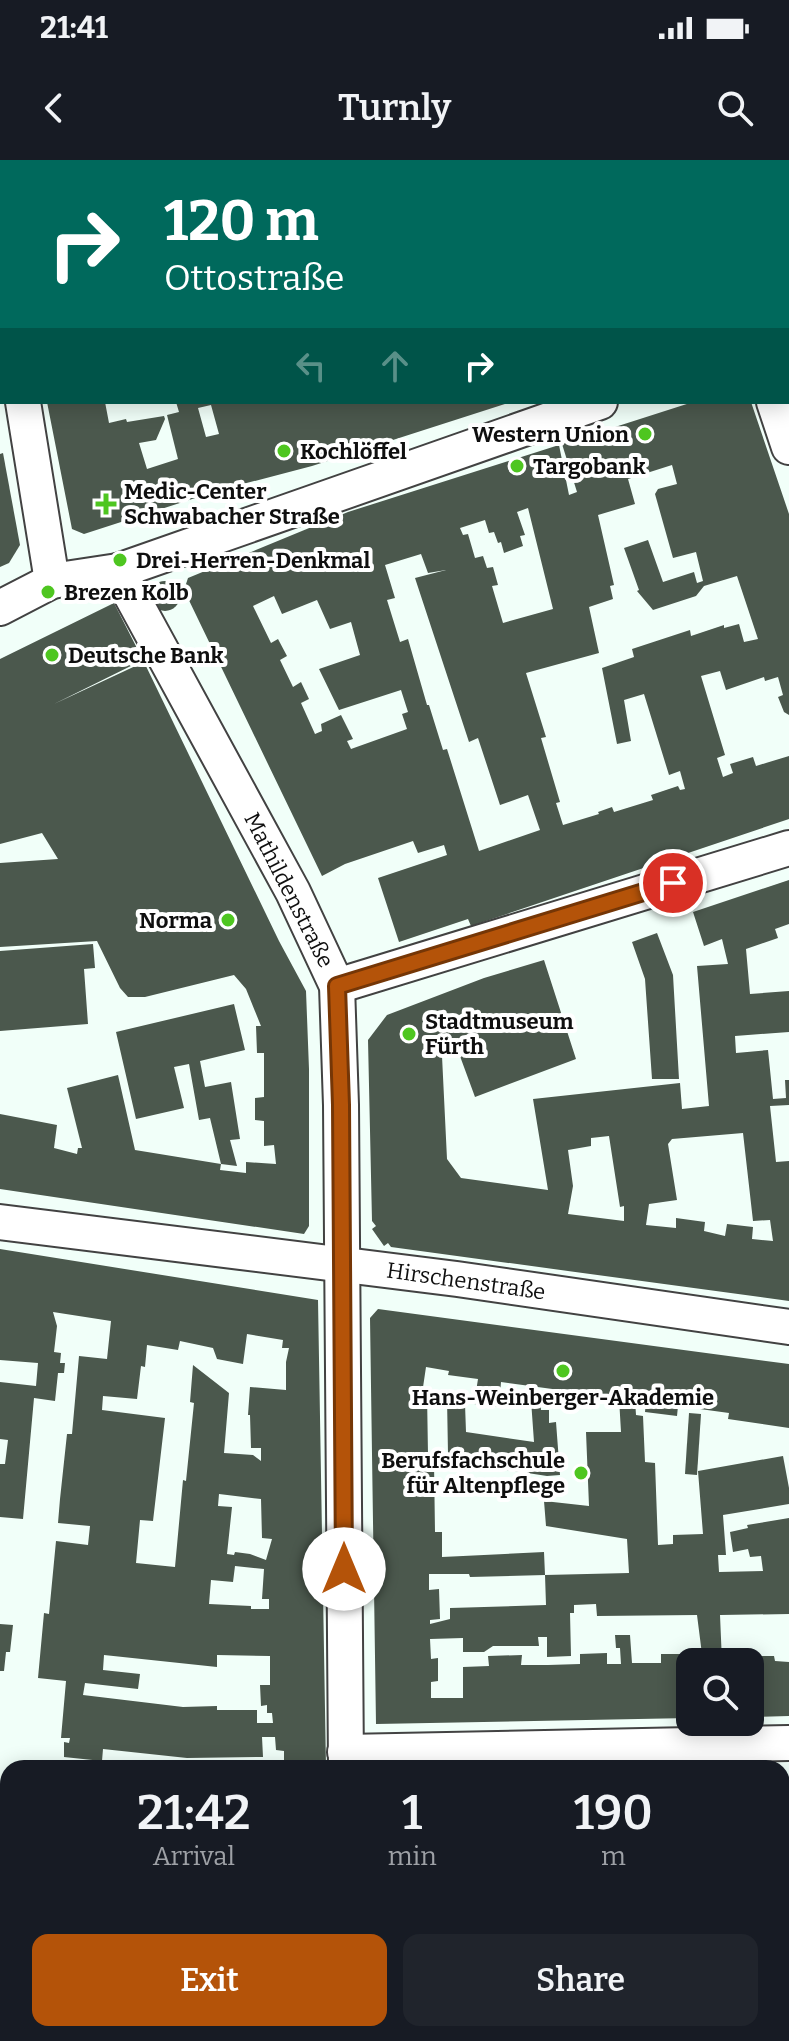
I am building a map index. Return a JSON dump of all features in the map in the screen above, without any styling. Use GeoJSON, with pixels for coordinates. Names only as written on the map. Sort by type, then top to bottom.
{"type":"FeatureCollection","features":[{"type":"Feature","properties":{"kind":"street"},"geometry":{"type":"LineString","coordinates":[[23,404],[52,581]]}},
{"type":"Feature","properties":{"kind":"street"},"geometry":{"type":"LineString","coordinates":[[0,608],[52,581],[118,571],[594,404]]}},
{"type":"Feature","properties":{"kind":"street"},"geometry":{"type":"LineString","coordinates":[[775,404],[789,447]]}},
{"type":"Feature","properties":{"kind":"street","name":"Mathildenstraße"},"geometry":{"type":"LineString","coordinates":[[118,571],[293,892],[337,986],[341,1105],[346,1760]]}},
{"type":"Feature","properties":{"kind":"street"},"geometry":{"type":"LineString","coordinates":[[337,986],[789,848]]}},
{"type":"Feature","properties":{"kind":"street","name":"Hirschenstraße"},"geometry":{"type":"LineString","coordinates":[[0,1222],[457,1279],[789,1327]]}},
{"type":"Feature","properties":{"kind":"street"},"geometry":{"type":"LineString","coordinates":[[346,1760],[789,1743]]}},
{"type":"Feature","properties":{"kind":"building"},"geometry":{"type":"Polygon","coordinates":[[[47,404],[105,404],[109,423],[164,416],[156,440],[139,443],[147,469],[178,459],[167,415],[179,412],[177,404],[505,404],[312,466],[220,490],[84,534],[72,529],[47,404]],[[211,405],[198,408],[206,437],[219,434],[211,405]]]}},
{"type":"Feature","properties":{"kind":"building"},"geometry":{"type":"Polygon","coordinates":[[[687,404],[752,404],[789,514],[789,715],[784,712],[778,697],[783,695],[778,677],[765,681],[764,677],[726,690],[720,671],[701,676],[725,755],[717,758],[723,777],[733,773],[730,764],[753,757],[756,766],[789,756],[789,819],[471,926],[468,919],[399,942],[378,878],[447,855],[444,845],[418,853],[413,841],[345,864],[322,876],[184,590],[188,578],[348,512],[559,445],[569,495],[577,492],[562,444],[687,404]],[[672,465],[628,479],[635,504],[598,515],[614,585],[610,586],[613,599],[589,607],[599,653],[526,673],[546,737],[541,738],[560,802],[556,803],[563,825],[612,807],[614,812],[653,800],[651,795],[678,786],[680,790],[685,789],[680,771],[669,775],[644,694],[624,700],[631,741],[617,744],[602,668],[634,657],[632,649],[690,630],[691,636],[724,625],[724,628],[739,624],[744,642],[758,639],[737,576],[704,586],[696,596],[653,610],[637,591],[624,548],[648,540],[663,582],[694,572],[697,583],[703,581],[696,552],[673,558],[655,494],[658,489],[677,484],[672,465]],[[528,508],[517,512],[525,535],[520,536],[523,546],[504,553],[494,532],[489,533],[485,520],[460,528],[463,535],[468,534],[475,558],[483,556],[487,568],[493,567],[498,585],[492,586],[503,623],[553,609],[528,508]],[[421,554],[385,565],[395,598],[387,600],[400,642],[408,639],[427,705],[443,750],[447,749],[479,851],[540,830],[528,795],[500,805],[478,738],[469,742],[415,578],[446,570],[428,573],[421,554]],[[274,596],[253,606],[271,643],[278,639],[287,656],[280,660],[293,687],[301,682],[309,699],[301,703],[315,734],[322,731],[321,724],[341,715],[353,739],[347,741],[351,749],[407,729],[402,714],[408,712],[401,690],[339,710],[319,669],[360,655],[351,622],[330,629],[317,600],[282,614],[274,596]]]}},
{"type":"Feature","properties":{"kind":"building"},"geometry":{"type":"Polygon","coordinates":[[[3,453],[20,545],[9,563],[0,567],[0,454],[3,453]]]}},
{"type":"Feature","properties":{"kind":"building"},"geometry":{"type":"Polygon","coordinates":[[[165,581],[171,582],[179,590],[179,602],[171,610],[165,611],[159,610],[151,602],[150,596],[151,590],[159,582],[165,581]]]}},
{"type":"Feature","properties":{"kind":"building"},"geometry":{"type":"Polygon","coordinates":[[[114,603],[143,660],[54,704],[144,662],[306,991],[309,1226],[304,1234],[0,1189],[0,1114],[57,1125],[54,1148],[77,1154],[78,1148],[82,1148],[67,1088],[118,1075],[135,1150],[221,1164],[220,1170],[246,1173],[246,1162],[276,1164],[274,1145],[264,1146],[264,1121],[255,1120],[255,1098],[264,1097],[264,1053],[257,1053],[256,1026],[261,1026],[246,989],[234,975],[145,997],[128,997],[120,988],[97,941],[0,947],[0,863],[58,859],[42,833],[0,844],[0,659],[114,603]]]}},
{"type":"Feature","properties":{"kind":"building"},"geometry":{"type":"Polygon","coordinates":[[[789,880],[789,924],[775,929],[778,938],[746,949],[750,994],[789,991],[789,1032],[735,1036],[736,1053],[768,1050],[773,1099],[786,1098],[785,1080],[789,1080],[789,1105],[770,1106],[776,1162],[789,1161],[789,1301],[391,1247],[388,1243],[384,1246],[372,1229],[376,1226],[372,1221],[368,1040],[387,1015],[484,978],[544,960],[576,1059],[475,1097],[457,1048],[442,1056],[447,1159],[461,1178],[548,1190],[533,1099],[680,1083],[682,1109],[709,1106],[697,966],[728,964],[722,939],[704,946],[693,912],[789,880]],[[743,1133],[672,1139],[668,1144],[677,1200],[649,1204],[646,1225],[676,1228],[676,1218],[705,1222],[704,1231],[725,1236],[727,1224],[753,1227],[752,1239],[773,1241],[770,1220],[753,1221],[743,1133]],[[609,1136],[591,1138],[591,1146],[568,1150],[573,1186],[568,1214],[624,1221],[624,1206],[620,1207],[609,1136]]]}},
{"type":"Feature","properties":{"kind":"building"},"geometry":{"type":"Polygon","coordinates":[[[657,933],[673,975],[679,1079],[652,1079],[645,979],[632,942],[657,933]]]}},
{"type":"Feature","properties":{"kind":"building"},"geometry":{"type":"Polygon","coordinates":[[[93,944],[95,968],[84,969],[88,1024],[0,1031],[0,951],[93,944]]]}},
{"type":"Feature","properties":{"kind":"building"},"geometry":{"type":"Polygon","coordinates":[[[234,1004],[245,1050],[200,1061],[205,1087],[231,1082],[240,1139],[230,1140],[237,1166],[221,1164],[210,1118],[199,1120],[189,1064],[174,1067],[184,1108],[136,1119],[116,1032],[234,1004]]]}},
{"type":"Feature","properties":{"kind":"building"},"geometry":{"type":"Polygon","coordinates":[[[0,1249],[318,1300],[326,1760],[284,1760],[284,1751],[276,1750],[275,1737],[262,1737],[263,1757],[187,1758],[103,1749],[102,1760],[64,1757],[64,1742],[69,1743],[70,1738],[61,1738],[66,1681],[38,1678],[44,1613],[49,1614],[56,1541],[88,1545],[90,1526],[58,1523],[60,1499],[67,1434],[72,1434],[79,1356],[107,1359],[111,1321],[53,1312],[57,1326],[54,1352],[61,1353],[60,1363],[65,1363],[64,1373],[58,1373],[55,1401],[34,1398],[23,1519],[0,1517],[0,1464],[5,1464],[8,1440],[0,1439],[0,1382],[36,1386],[38,1363],[0,1360],[0,1249]],[[247,1334],[243,1364],[217,1359],[213,1348],[180,1341],[178,1350],[147,1345],[137,1399],[103,1396],[102,1410],[165,1418],[153,1521],[140,1520],[136,1563],[175,1567],[194,1403],[190,1402],[193,1365],[229,1393],[224,1453],[253,1455],[261,1461],[261,1448],[251,1448],[248,1415],[250,1387],[286,1390],[289,1348],[282,1348],[283,1340],[247,1334]],[[219,1494],[218,1506],[232,1507],[227,1554],[250,1554],[266,1560],[272,1539],[262,1538],[261,1499],[219,1494]],[[235,1566],[233,1582],[211,1580],[209,1604],[269,1609],[269,1599],[262,1599],[264,1569],[235,1566]],[[104,1655],[103,1670],[140,1674],[138,1689],[85,1683],[83,1695],[183,1707],[217,1706],[217,1710],[257,1710],[257,1723],[273,1723],[272,1713],[267,1713],[267,1705],[261,1706],[260,1685],[270,1685],[270,1656],[217,1655],[217,1667],[104,1655]]]}},
{"type":"Feature","properties":{"kind":"building"},"geometry":{"type":"Polygon","coordinates":[[[378,1309],[789,1364],[789,1428],[728,1419],[729,1413],[678,1406],[677,1416],[645,1412],[646,1401],[635,1400],[636,1415],[643,1416],[645,1462],[655,1463],[658,1545],[673,1544],[673,1535],[703,1534],[698,1471],[783,1456],[789,1504],[723,1515],[726,1555],[718,1555],[719,1572],[763,1571],[761,1556],[750,1557],[748,1549],[733,1552],[730,1532],[748,1528],[747,1525],[789,1518],[789,1614],[720,1615],[721,1648],[701,1648],[697,1615],[597,1616],[596,1604],[574,1605],[574,1613],[570,1613],[571,1656],[547,1657],[547,1637],[538,1637],[539,1646],[493,1646],[484,1652],[463,1652],[463,1638],[430,1639],[431,1659],[438,1658],[438,1681],[431,1682],[431,1698],[463,1698],[463,1667],[489,1666],[488,1656],[522,1655],[521,1665],[548,1665],[580,1664],[580,1654],[607,1653],[607,1664],[621,1664],[615,1635],[630,1635],[632,1663],[661,1663],[661,1654],[676,1654],[676,1718],[376,1724],[370,1318],[378,1309]],[[426,1367],[422,1394],[427,1393],[428,1455],[448,1454],[447,1398],[465,1404],[466,1432],[534,1442],[531,1400],[540,1399],[541,1410],[549,1410],[549,1423],[556,1422],[560,1475],[547,1476],[448,1461],[434,1462],[435,1532],[442,1532],[442,1557],[544,1552],[545,1575],[629,1573],[627,1539],[546,1526],[544,1501],[589,1506],[586,1432],[621,1432],[619,1398],[501,1382],[499,1407],[474,1404],[478,1379],[448,1375],[449,1371],[426,1367]],[[429,1574],[429,1590],[439,1589],[440,1619],[430,1620],[430,1624],[450,1619],[450,1608],[546,1605],[545,1575],[470,1577],[469,1574],[429,1574]]]}},
{"type":"Feature","properties":{"kind":"building"},"geometry":{"type":"Polygon","coordinates":[[[689,1413],[701,1414],[697,1475],[685,1474],[689,1413]]]}},
{"type":"Feature","properties":{"kind":"building"},"geometry":{"type":"Polygon","coordinates":[[[0,1624],[13,1625],[4,1671],[0,1671],[0,1624]]]}},
{"type":"Feature","properties":{"kind":"building"},"geometry":{"type":"Polygon","coordinates":[[[764,1656],[789,1662],[789,1716],[764,1717],[764,1656]]]}},
{"type":"Feature","properties":{"kind":"place","name":"Western Union"},"geometry":{"type":"Point","coordinates":[645,434]}},
{"type":"Feature","properties":{"kind":"place","name":"Kochlöffel"},"geometry":{"type":"Point","coordinates":[284,451]}},
{"type":"Feature","properties":{"kind":"place","name":"Targobank"},"geometry":{"type":"Point","coordinates":[517,466]}},
{"type":"Feature","properties":{"kind":"place","name":"Medic-Center Schwabacher Straße"},"geometry":{"type":"Point","coordinates":[106,504]}},
{"type":"Feature","properties":{"kind":"place","name":"Drei-Herren-Denkmal"},"geometry":{"type":"Point","coordinates":[120,560]}},
{"type":"Feature","properties":{"kind":"place","name":"Brezen Kolb"},"geometry":{"type":"Point","coordinates":[48,592]}},
{"type":"Feature","properties":{"kind":"place","name":"Deutsche Bank"},"geometry":{"type":"Point","coordinates":[52,655]}},
{"type":"Feature","properties":{"kind":"place","name":"Norma"},"geometry":{"type":"Point","coordinates":[228,920]}},
{"type":"Feature","properties":{"kind":"place","name":"Stadtmuseum Fürth"},"geometry":{"type":"Point","coordinates":[409,1034]}},
{"type":"Feature","properties":{"kind":"place","name":"Hans-Weinberger-Akademie"},"geometry":{"type":"Point","coordinates":[563,1371]}},
{"type":"Feature","properties":{"kind":"place","name":"Berufsfachschule für Altenpflege"},"geometry":{"type":"Point","coordinates":[581,1473]}},
{"type":"Feature","properties":{"kind":"route"},"geometry":{"type":"LineString","coordinates":[[344,1569],[341,1105],[337,986],[673,883]]}}]}
